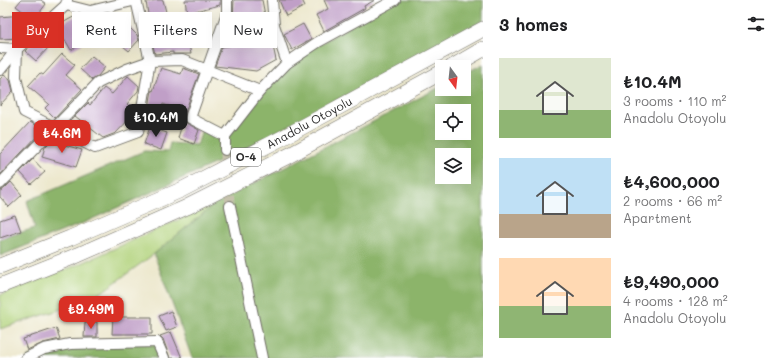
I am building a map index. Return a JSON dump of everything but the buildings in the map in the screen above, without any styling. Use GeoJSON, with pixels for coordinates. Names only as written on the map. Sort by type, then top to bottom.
{"type":"FeatureCollection","features":[{"type":"Feature","properties":{"kind":"highway","name":"Anadolu Otoyolu"},"geometry":{"type":"LineString","coordinates":[[0,266],[70,238],[181,190],[282,138],[483,29]]}},
{"type":"Feature","properties":{"kind":"highway"},"geometry":{"type":"LineString","coordinates":[[464,60],[483,49]]}},
{"type":"Feature","properties":{"kind":"highway","name":"Anadolu Otoyolu"},"geometry":{"type":"LineString","coordinates":[[0,286],[78,255],[187,207],[288,156],[435,76]]}},
{"type":"Feature","properties":{"kind":"street"},"geometry":{"type":"LineString","coordinates":[[0,70],[17,49],[67,2],[90,11],[137,0],[150,61],[138,132],[95,148],[24,112],[16,77],[17,49]]}},
{"type":"Feature","properties":{"kind":"street"},"geometry":{"type":"LineString","coordinates":[[225,136],[190,118],[227,14],[227,0]]}},
{"type":"Feature","properties":{"kind":"street"},"geometry":{"type":"LineString","coordinates":[[272,0],[274,25],[287,63]]}},
{"type":"Feature","properties":{"kind":"street"},"geometry":{"type":"LineString","coordinates":[[225,150],[225,136],[260,91],[287,63],[318,42],[395,0]]}},
{"type":"Feature","properties":{"kind":"street"},"geometry":{"type":"LineString","coordinates":[[0,48],[17,49]]}},
{"type":"Feature","properties":{"kind":"street"},"geometry":{"type":"LineString","coordinates":[[0,184],[98,83],[127,69],[150,61],[182,60],[260,91]]}},
{"type":"Feature","properties":{"kind":"street"},"geometry":{"type":"LineString","coordinates":[[230,206],[262,358]]}},
{"type":"Feature","properties":{"kind":"street"},"geometry":{"type":"LineString","coordinates":[[26,358],[44,349],[70,344],[157,342],[164,358]]}},
{"type":"Feature","properties":{"kind":"green space"},"geometry":{"type":"Polygon","coordinates":[[[395,0],[483,0],[483,21],[417,58],[225,159],[81,224],[0,256],[0,239],[35,228],[27,201],[144,151],[168,152],[170,143],[197,145],[204,125],[225,136],[287,63],[395,0]]]}},
{"type":"Feature","properties":{"kind":"green space"},"geometry":{"type":"Polygon","coordinates":[[[483,64],[483,358],[192,358],[154,254],[216,203],[435,90],[435,96],[471,96],[471,70],[483,64]]]}},
{"type":"Feature","properties":{"kind":"green space"},"geometry":{"type":"Polygon","coordinates":[[[216,203],[154,254],[102,292],[65,308],[0,329],[0,295],[82,263],[216,203]]]}},
{"type":"Feature","properties":{"kind":"green space"},"geometry":{"type":"Polygon","coordinates":[[[157,342],[164,358],[26,358],[44,349],[157,342]]]}},
{"type":"Feature","properties":{"kind":"tunnel"},"geometry":{"type":"LineString","coordinates":[[225,150],[230,206]]}}]}
